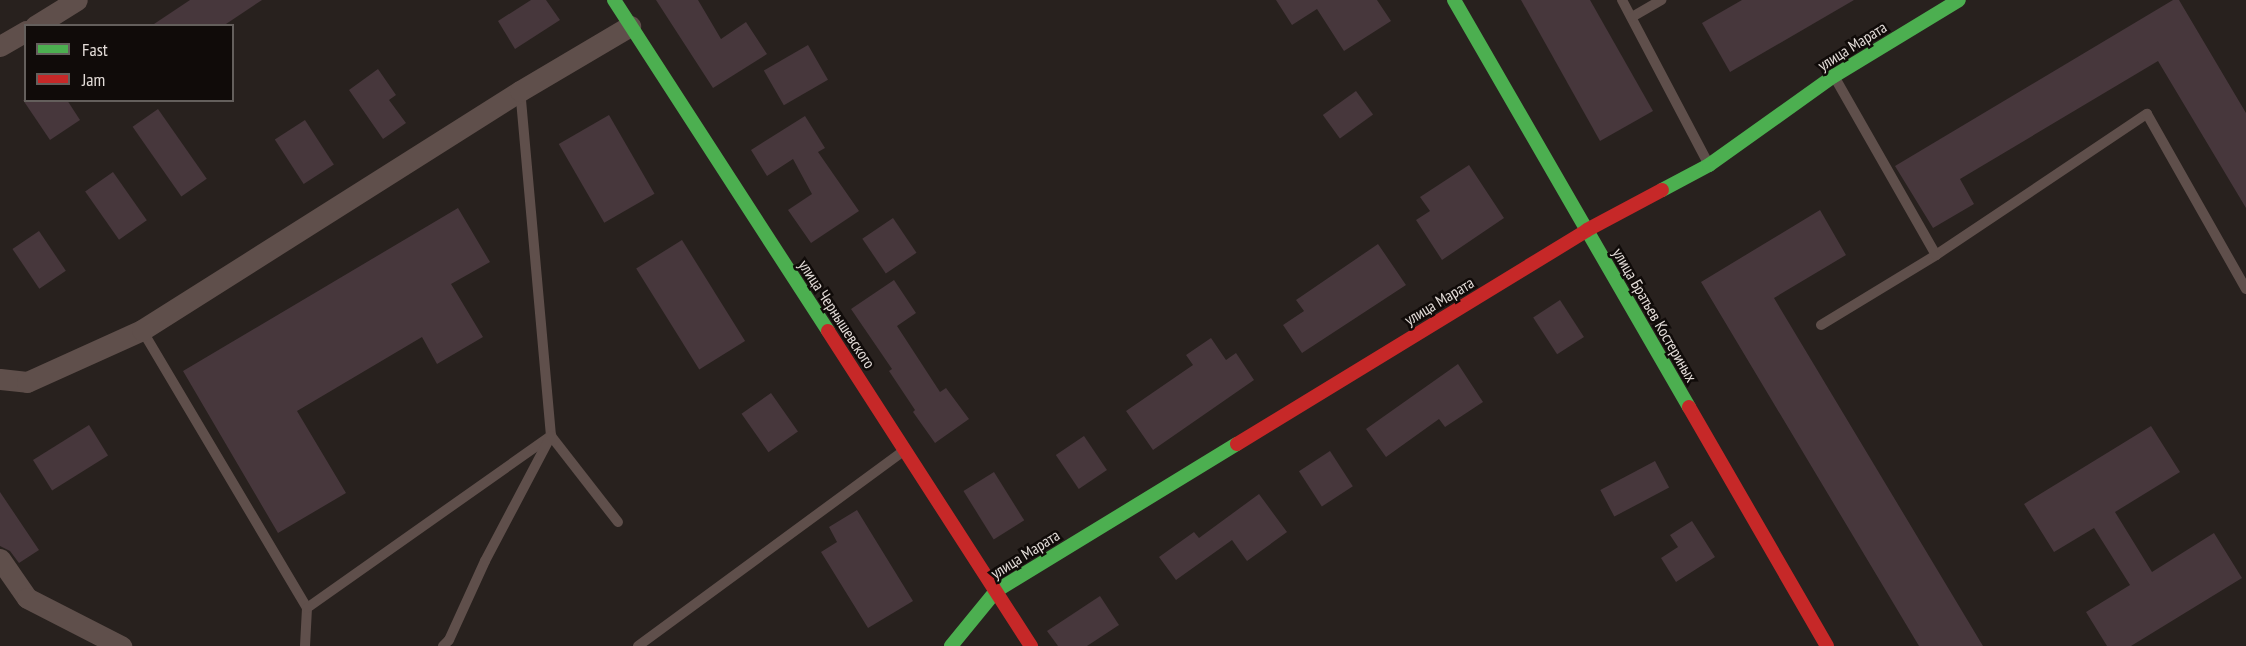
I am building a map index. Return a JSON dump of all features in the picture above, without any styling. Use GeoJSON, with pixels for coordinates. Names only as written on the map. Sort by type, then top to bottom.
{"type":"FeatureCollection","features":[{"type":"Feature","properties":{"kind":"street"},"geometry":{"type":"LineString","coordinates":[[38,24],[77,0]]}},
{"type":"Feature","properties":{"kind":"street","name":"улица Чернышевского"},"geometry":{"type":"LineString","coordinates":[[614,0],[906,449],[1031,646]]}},
{"type":"Feature","properties":{"kind":"street","name":"улица Братьев Костериных"},"geometry":{"type":"LineString","coordinates":[[1454,0],[1827,646]]}},
{"type":"Feature","properties":{"kind":"street","name":"улица Марата"},"geometry":{"type":"LineString","coordinates":[[951,646],[996,591],[1587,230],[1709,165],[1834,76],[1959,0]]}},
{"type":"Feature","properties":{"kind":"street"},"geometry":{"type":"LineString","coordinates":[[0,379],[27,382],[142,330],[520,91],[630,26]]}},
{"type":"Feature","properties":{"kind":"street"},"geometry":{"type":"LineString","coordinates":[[0,46],[24,32]]}},
{"type":"Feature","properties":{"kind":"street"},"geometry":{"type":"LineString","coordinates":[[0,559],[27,598],[122,646]]}},
{"type":"Feature","properties":{"kind":"lane"},"geometry":{"type":"LineString","coordinates":[[1622,0],[1709,165]]}},
{"type":"Feature","properties":{"kind":"lane"},"geometry":{"type":"LineString","coordinates":[[1632,17],[1661,0]]}},
{"type":"Feature","properties":{"kind":"lane"},"geometry":{"type":"LineString","coordinates":[[1834,76],[1936,255]]}},
{"type":"Feature","properties":{"kind":"lane"},"geometry":{"type":"LineString","coordinates":[[520,91],[551,436],[618,522]]}},
{"type":"Feature","properties":{"kind":"lane"},"geometry":{"type":"LineString","coordinates":[[1821,325],[1936,255],[2147,114],[2246,289]]}},
{"type":"Feature","properties":{"kind":"lane"},"geometry":{"type":"LineString","coordinates":[[142,330],[307,609],[305,646]]}},
{"type":"Feature","properties":{"kind":"lane"},"geometry":{"type":"LineString","coordinates":[[307,609],[551,436]]}},
{"type":"Feature","properties":{"kind":"lane"},"geometry":{"type":"LineString","coordinates":[[443,646],[449,640],[485,561],[551,436]]}},
{"type":"Feature","properties":{"kind":"lane"},"geometry":{"type":"LineString","coordinates":[[638,646],[906,449]]}},
{"type":"Feature","properties":{"kind":"building"},"geometry":{"type":"Polygon","coordinates":[[[190,0],[262,0],[226,24],[154,24],[190,0]]]}},
{"type":"Feature","properties":{"kind":"building"},"geometry":{"type":"Polygon","coordinates":[[[531,0],[546,0],[560,20],[515,49],[498,21],[531,0]]]}},
{"type":"Feature","properties":{"kind":"building"},"geometry":{"type":"Polygon","coordinates":[[[656,0],[698,0],[721,39],[746,22],[767,54],[713,88],[656,0]]]}},
{"type":"Feature","properties":{"kind":"building"},"geometry":{"type":"Polygon","coordinates":[[[1276,0],[1377,0],[1391,21],[1344,51],[1317,9],[1292,25],[1276,0]]]}},
{"type":"Feature","properties":{"kind":"building"},"geometry":{"type":"Polygon","coordinates":[[[1521,0],[1590,0],[1653,111],[1600,141],[1521,0]]]}},
{"type":"Feature","properties":{"kind":"building"},"geometry":{"type":"Polygon","coordinates":[[[1742,0],[1854,0],[1730,72],[1702,23],[1742,0]]]}},
{"type":"Feature","properties":{"kind":"building"},"geometry":{"type":"Polygon","coordinates":[[[2173,0],[2179,0],[2246,113],[2246,208],[2158,61],[1960,179],[1974,204],[1933,228],[1895,166],[2173,0]]]}},
{"type":"Feature","properties":{"kind":"building"},"geometry":{"type":"Polygon","coordinates":[[[808,45],[828,80],[784,105],[764,70],[808,45]]]}},
{"type":"Feature","properties":{"kind":"building"},"geometry":{"type":"Polygon","coordinates":[[[378,69],[396,95],[389,100],[406,123],[383,139],[349,90],[378,69]]]}},
{"type":"Feature","properties":{"kind":"building"},"geometry":{"type":"Polygon","coordinates":[[[1356,91],[1373,114],[1340,139],[1323,115],[1356,91]]]}},
{"type":"Feature","properties":{"kind":"building"},"geometry":{"type":"Polygon","coordinates":[[[24,102],[68,102],[80,120],[50,140],[24,102]]]}},
{"type":"Feature","properties":{"kind":"building"},"geometry":{"type":"Polygon","coordinates":[[[158,109],[207,179],[181,196],[133,127],[158,109]]]}},
{"type":"Feature","properties":{"kind":"building"},"geometry":{"type":"Polygon","coordinates":[[[609,115],[654,194],[604,223],[559,144],[609,115]]]}},
{"type":"Feature","properties":{"kind":"building"},"geometry":{"type":"Polygon","coordinates":[[[805,116],[825,148],[818,152],[859,211],[811,243],[788,210],[812,194],[793,159],[767,176],[751,150],[805,116]]]}},
{"type":"Feature","properties":{"kind":"building"},"geometry":{"type":"Polygon","coordinates":[[[305,120],[334,164],[304,184],[275,140],[305,120]]]}},
{"type":"Feature","properties":{"kind":"building"},"geometry":{"type":"Polygon","coordinates":[[[1469,165],[1504,218],[1442,260],[1416,220],[1430,211],[1420,197],[1469,165]]]}},
{"type":"Feature","properties":{"kind":"building"},"geometry":{"type":"Polygon","coordinates":[[[113,172],[147,220],[119,240],[85,192],[113,172]]]}},
{"type":"Feature","properties":{"kind":"building"},"geometry":{"type":"Polygon","coordinates":[[[458,208],[490,262],[451,284],[483,337],[437,364],[422,337],[297,411],[346,493],[278,533],[183,371],[458,208]]]}},
{"type":"Feature","properties":{"kind":"building"},"geometry":{"type":"Polygon","coordinates":[[[1820,210],[1846,255],[1774,298],[1983,646],[1919,646],[1701,282],[1820,210]]]}},
{"type":"Feature","properties":{"kind":"building"},"geometry":{"type":"Polygon","coordinates":[[[893,218],[916,253],[886,274],[862,239],[893,218]]]}},
{"type":"Feature","properties":{"kind":"building"},"geometry":{"type":"Polygon","coordinates":[[[39,231],[66,271],[39,289],[12,249],[39,231]]]}},
{"type":"Feature","properties":{"kind":"building"},"geometry":{"type":"Polygon","coordinates":[[[682,240],[745,341],[699,370],[636,269],[682,240]]]}},
{"type":"Feature","properties":{"kind":"building"},"geometry":{"type":"Polygon","coordinates":[[[1378,244],[1406,285],[1302,353],[1283,325],[1304,311],[1296,300],[1378,244]]]}},
{"type":"Feature","properties":{"kind":"building"},"geometry":{"type":"Polygon","coordinates":[[[894,280],[916,313],[897,326],[940,392],[946,388],[969,419],[935,443],[913,412],[915,410],[889,371],[892,369],[851,309],[894,280]]]}},
{"type":"Feature","properties":{"kind":"building"},"geometry":{"type":"Polygon","coordinates":[[[1560,300],[1584,337],[1557,354],[1533,317],[1560,300]]]}},
{"type":"Feature","properties":{"kind":"building"},"geometry":{"type":"Polygon","coordinates":[[[1211,338],[1226,360],[1236,353],[1254,380],[1153,450],[1126,411],[1193,365],[1186,355],[1211,338]]]}},
{"type":"Feature","properties":{"kind":"building"},"geometry":{"type":"Polygon","coordinates":[[[1458,364],[1483,402],[1445,427],[1439,419],[1386,457],[1366,429],[1458,364]]]}},
{"type":"Feature","properties":{"kind":"building"},"geometry":{"type":"Polygon","coordinates":[[[771,393],[798,432],[768,452],[742,414],[771,393]]]}},
{"type":"Feature","properties":{"kind":"building"},"geometry":{"type":"Polygon","coordinates":[[[89,425],[108,456],[52,491],[33,460],[89,425]]]}},
{"type":"Feature","properties":{"kind":"building"},"geometry":{"type":"Polygon","coordinates":[[[2151,426],[2180,472],[2115,512],[2152,572],[2214,533],[2242,578],[2131,646],[2107,646],[2086,612],[2130,585],[2094,528],[2054,552],[2024,504],[2151,426]]]}},
{"type":"Feature","properties":{"kind":"building"},"geometry":{"type":"Polygon","coordinates":[[[1084,436],[1107,470],[1079,489],[1056,455],[1084,436]]]}},
{"type":"Feature","properties":{"kind":"building"},"geometry":{"type":"Polygon","coordinates":[[[1330,451],[1353,486],[1322,506],[1299,471],[1330,451]]]}},
{"type":"Feature","properties":{"kind":"building"},"geometry":{"type":"Polygon","coordinates":[[[1655,461],[1669,487],[1614,517],[1600,490],[1655,461]]]}},
{"type":"Feature","properties":{"kind":"building"},"geometry":{"type":"Polygon","coordinates":[[[994,472],[1024,520],[994,539],[963,491],[994,472]]]}},
{"type":"Feature","properties":{"kind":"building"},"geometry":{"type":"Polygon","coordinates":[[[0,492],[39,550],[19,563],[10,551],[0,546],[0,492]]]}},
{"type":"Feature","properties":{"kind":"building"},"geometry":{"type":"Polygon","coordinates":[[[1259,494],[1287,532],[1247,561],[1232,540],[1176,580],[1159,557],[1194,532],[1199,538],[1259,494]]]}},
{"type":"Feature","properties":{"kind":"building"},"geometry":{"type":"Polygon","coordinates":[[[857,510],[913,601],[868,628],[821,552],[837,542],[829,527],[857,510]]]}},
{"type":"Feature","properties":{"kind":"building"},"geometry":{"type":"Polygon","coordinates":[[[1692,521],[1715,557],[1676,582],[1661,558],[1678,547],[1670,535],[1692,521]]]}},
{"type":"Feature","properties":{"kind":"building"},"geometry":{"type":"Polygon","coordinates":[[[1100,596],[1119,625],[1087,646],[1058,646],[1047,631],[1100,596]]]}},
{"type":"Feature","properties":{"kind":"traffic: fast"},"geometry":{"type":"LineString","coordinates":[[614,0],[828,331]]}},
{"type":"Feature","properties":{"kind":"traffic: fast"},"geometry":{"type":"LineString","coordinates":[[1454,0],[1689,407]]}},
{"type":"Feature","properties":{"kind":"traffic: fast"},"geometry":{"type":"LineString","coordinates":[[1662,190],[1709,165],[1834,76],[1959,0]]}},
{"type":"Feature","properties":{"kind":"traffic: fast"},"geometry":{"type":"LineString","coordinates":[[951,646],[996,591],[1237,444]]}},
{"type":"Feature","properties":{"kind":"traffic: jam"},"geometry":{"type":"LineString","coordinates":[[1237,444],[1587,230],[1662,190]]}},
{"type":"Feature","properties":{"kind":"traffic: jam"},"geometry":{"type":"LineString","coordinates":[[828,331],[1031,646]]}},
{"type":"Feature","properties":{"kind":"traffic: jam"},"geometry":{"type":"LineString","coordinates":[[1689,407],[1827,646]]}}]}
